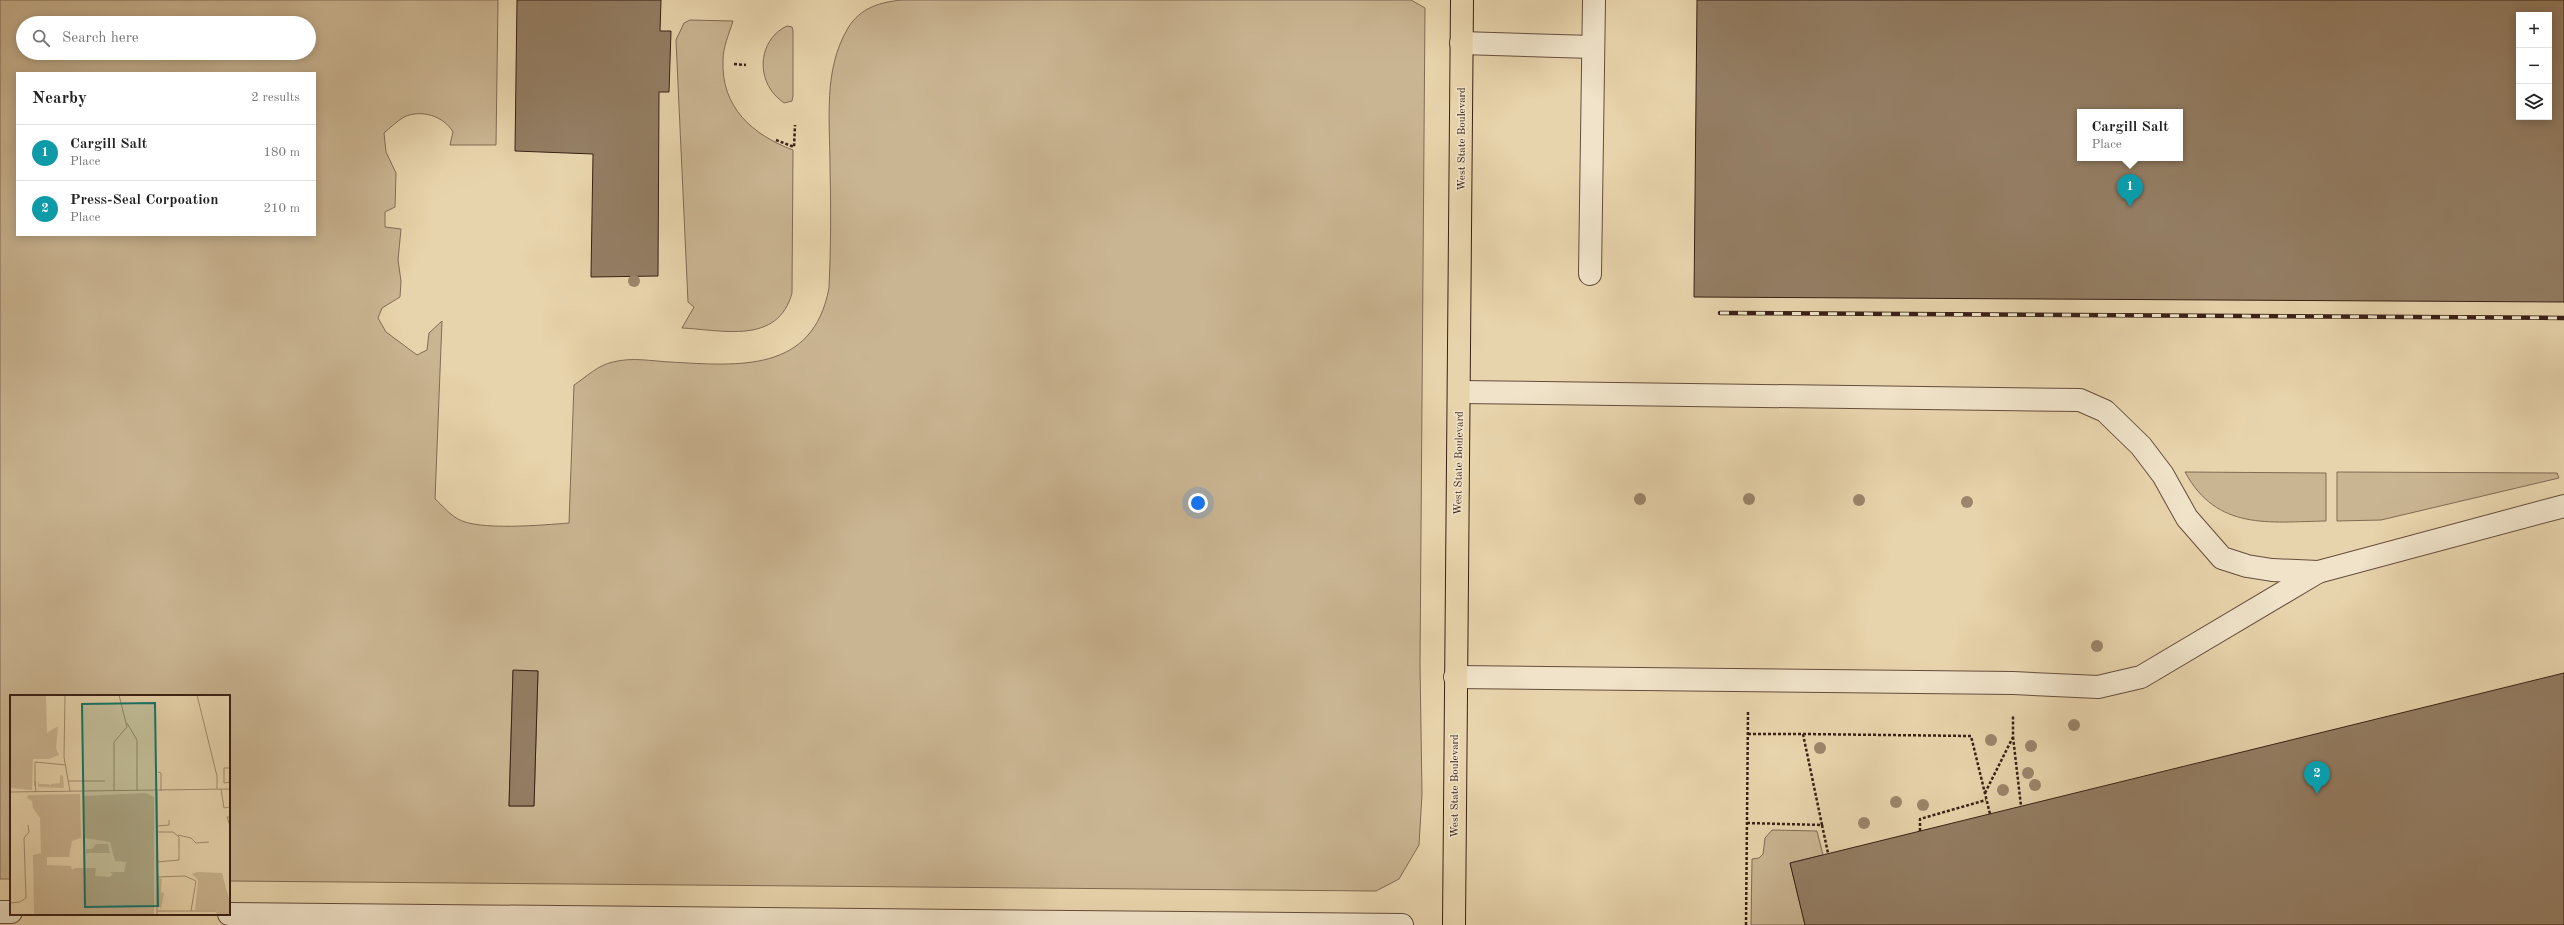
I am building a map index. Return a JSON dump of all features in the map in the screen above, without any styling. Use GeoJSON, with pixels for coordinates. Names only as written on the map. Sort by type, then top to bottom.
{"type":"FeatureCollection","features":[{"type":"Feature","properties":{"kind":"main road","name":"West State Boulevard"},"geometry":{"type":"LineString","coordinates":[[1454,925],[1462,0]]}},
{"type":"Feature","properties":{"kind":"street"},"geometry":{"type":"LineString","coordinates":[[1590,274],[1592,47],[1594,0]]}},
{"type":"Feature","properties":{"kind":"street"},"geometry":{"type":"LineString","coordinates":[[1461,43],[1592,47]]}},
{"type":"Feature","properties":{"kind":"street"},"geometry":{"type":"LineString","coordinates":[[1459,392],[2080,400],[2105,411],[2141,446],[2163,475],[2186,518],[2222,558],[2247,566],[2272,570],[2318,572]]}},
{"type":"Feature","properties":{"kind":"street"},"geometry":{"type":"LineString","coordinates":[[1455,677],[2020,683],[2098,687],[2140,677],[2318,572],[2564,506]]}},
{"type":"Feature","properties":{"kind":"street"},"geometry":{"type":"LineString","coordinates":[[230,914],[364,920],[1402,925]]}},
{"type":"Feature","properties":{"kind":"path"},"geometry":{"type":"LineString","coordinates":[[734,64],[746,65]]}},
{"type":"Feature","properties":{"kind":"path"},"geometry":{"type":"LineString","coordinates":[[776,140],[794,147],[794,125]]}},
{"type":"Feature","properties":{"kind":"path"},"geometry":{"type":"LineString","coordinates":[[1746,925],[1748,705]]}},
{"type":"Feature","properties":{"kind":"path"},"geometry":{"type":"LineString","coordinates":[[2013,710],[2013,737],[2021,806]]}},
{"type":"Feature","properties":{"kind":"path"},"geometry":{"type":"LineString","coordinates":[[1748,734],[1971,736],[1990,814]]}},
{"type":"Feature","properties":{"kind":"path"},"geometry":{"type":"LineString","coordinates":[[1803,734],[1828,853]]}},
{"type":"Feature","properties":{"kind":"path"},"geometry":{"type":"LineString","coordinates":[[1985,793],[2013,737]]}},
{"type":"Feature","properties":{"kind":"path"},"geometry":{"type":"LineString","coordinates":[[1920,831],[1920,819],[1986,800]]}},
{"type":"Feature","properties":{"kind":"path"},"geometry":{"type":"LineString","coordinates":[[1747,823],[1822,825]]}},
{"type":"Feature","properties":{"kind":"shaded area"},"geometry":{"type":"Polygon","coordinates":[[[0,0],[498,0],[496,145],[450,145],[453,132],[449,126],[438,118],[425,114],[404,117],[384,133],[386,152],[396,173],[395,207],[385,212],[385,227],[401,229],[398,260],[401,281],[400,297],[382,308],[378,318],[386,332],[417,355],[427,350],[429,333],[442,321],[435,499],[458,519],[467,523],[495,526],[569,523],[574,385],[597,368],[627,360],[722,364],[747,363],[770,358],[790,350],[807,336],[820,316],[829,288],[831,211],[829,113],[831,78],[840,44],[848,28],[858,15],[871,7],[886,2],[902,0],[1411,0],[1425,8],[1420,664],[1422,794],[1419,845],[1399,879],[1376,891],[230,881],[230,695],[10,695],[10,879],[0,879],[0,0]],[[513,671],[509,806],[534,806],[538,671],[513,671]]]}},
{"type":"Feature","properties":{"kind":"shaded area"},"geometry":{"type":"Polygon","coordinates":[[[690,20],[733,21],[723,55],[724,77],[727,92],[734,106],[753,128],[778,144],[793,150],[792,293],[785,310],[775,321],[762,327],[747,331],[731,332],[682,328],[694,307],[688,302],[676,40],[684,23],[690,20]]]}},
{"type":"Feature","properties":{"kind":"shaded area"},"geometry":{"type":"Polygon","coordinates":[[[787,26],[792,27],[793,30],[793,96],[792,101],[784,103],[774,94],[766,81],[763,63],[767,45],[779,31],[787,26]]]}},
{"type":"Feature","properties":{"kind":"shaded area"},"geometry":{"type":"Polygon","coordinates":[[[2185,472],[2326,473],[2326,521],[2265,521],[2246,519],[2229,514],[2213,505],[2198,491],[2185,472]]]}},
{"type":"Feature","properties":{"kind":"shaded area"},"geometry":{"type":"Polygon","coordinates":[[[2337,472],[2557,473],[2559,478],[2381,520],[2337,521],[2337,472]]]}},
{"type":"Feature","properties":{"kind":"shaded area"},"geometry":{"type":"Polygon","coordinates":[[[1772,830],[1817,831],[1823,855],[1790,863],[1805,925],[1751,925],[1752,859],[1759,858],[1763,854],[1765,838],[1772,830]]]}},
{"type":"Feature","properties":{"kind":"building"},"geometry":{"type":"Polygon","coordinates":[[[517,0],[661,0],[660,31],[671,31],[669,92],[659,92],[658,276],[591,277],[593,154],[515,151],[517,0]]]}},
{"type":"Feature","properties":{"kind":"building"},"geometry":{"type":"Polygon","coordinates":[[[1697,0],[2564,0],[2564,302],[1694,297],[1697,0]]]}},
{"type":"Feature","properties":{"kind":"building"},"geometry":{"type":"Polygon","coordinates":[[[513,670],[538,671],[534,806],[509,806],[513,670]]]}},
{"type":"Feature","properties":{"kind":"building"},"geometry":{"type":"Polygon","coordinates":[[[2564,673],[2564,925],[1805,925],[1790,863],[2564,673]]]}},
{"type":"Feature","properties":{"kind":"railway"},"geometry":{"type":"LineString","coordinates":[[1720,313],[2564,318]]}},
{"type":"Feature","properties":{"kind":"place","name":"Cargill Salt"},"geometry":{"type":"Point","coordinates":[2130,207]}},
{"type":"Feature","properties":{"kind":"place","name":"Press-Seal Corpoation"},"geometry":{"type":"Point","coordinates":[2317,794]}}]}
